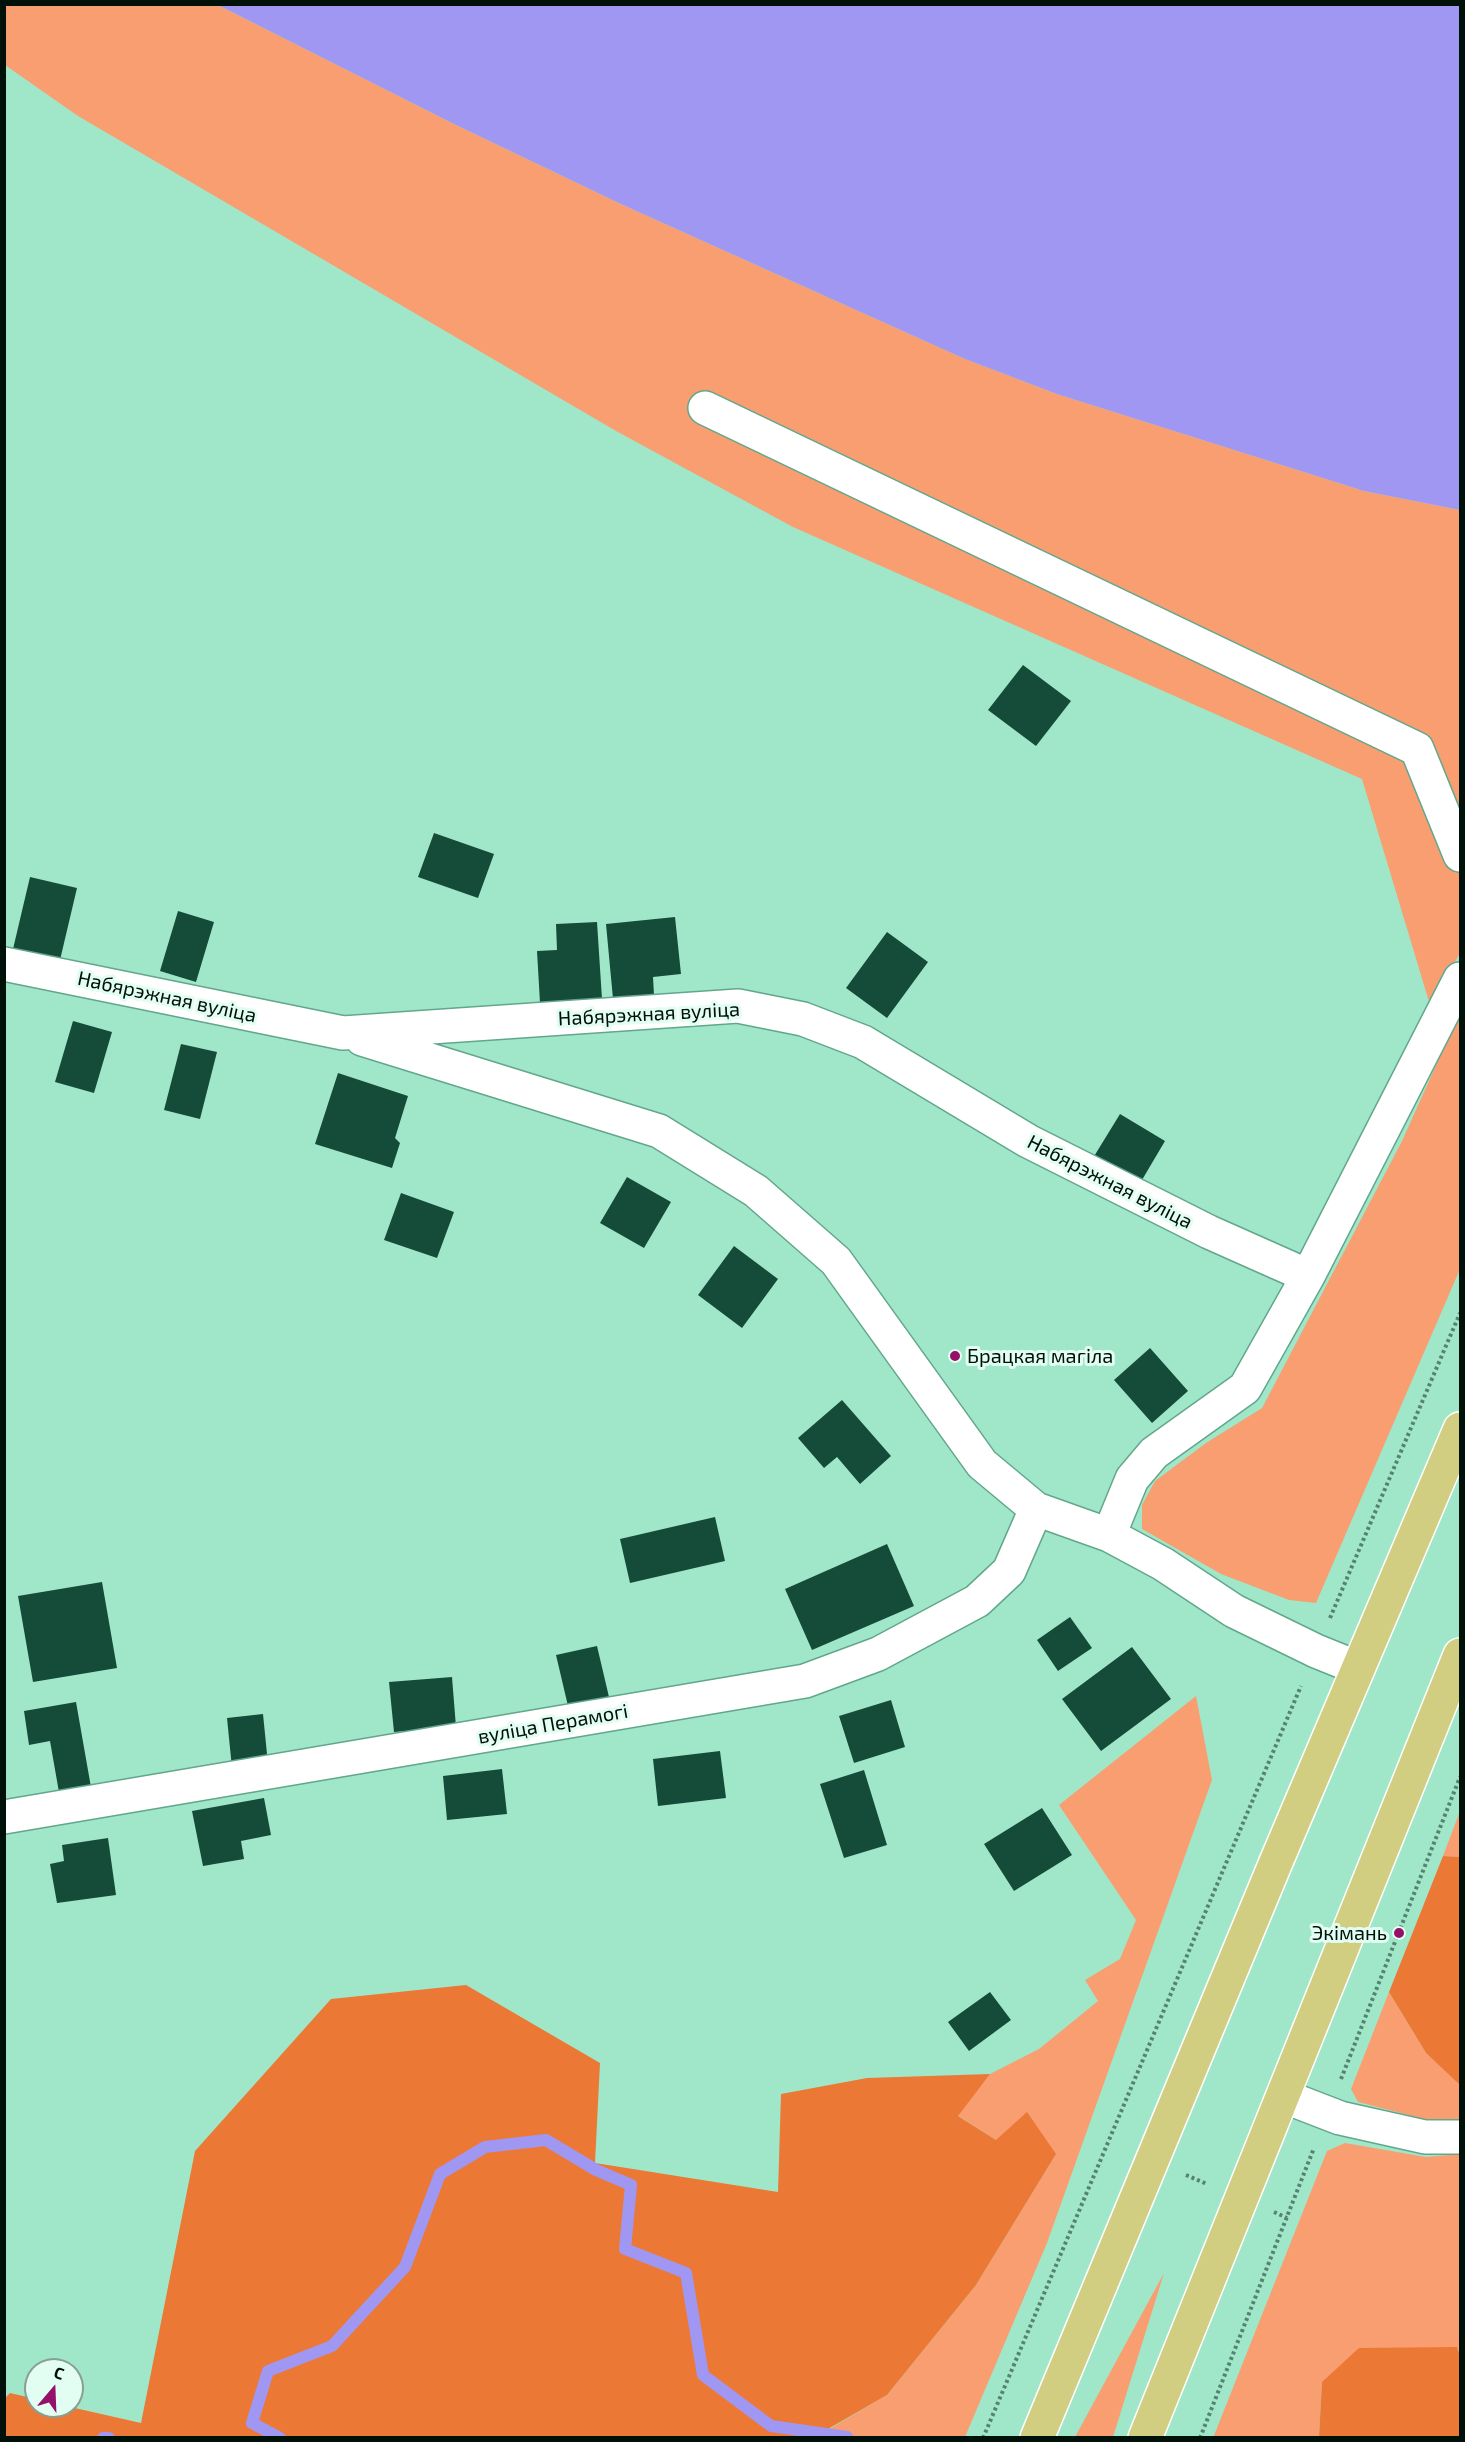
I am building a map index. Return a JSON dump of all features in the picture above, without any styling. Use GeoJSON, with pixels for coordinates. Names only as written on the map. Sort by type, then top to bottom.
{"type":"FeatureCollection","features":[{"type":"Feature","properties":{"kind":"main road"},"geometry":{"type":"LineString","coordinates":[[1037,2438],[1358,1668],[1461,1429]]}},
{"type":"Feature","properties":{"kind":"main road"},"geometry":{"type":"LineString","coordinates":[[1145,2438],[1461,1655]]}},
{"type":"Feature","properties":{"kind":"street"},"geometry":{"type":"LineString","coordinates":[[705,408],[1417,749],[1461,855]]}},
{"type":"Feature","properties":{"kind":"street","name":"Набярэжная вуліца"},"geometry":{"type":"LineString","coordinates":[[4,964],[343,1033],[738,1006],[803,1019],[863,1042],[1028,1141],[1209,1232],[1308,1276]]}},
{"type":"Feature","properties":{"kind":"street"},"geometry":{"type":"LineString","coordinates":[[1109,1535],[1132,1479],[1154,1453],[1245,1388],[1308,1276],[1461,979]]}},
{"type":"Feature","properties":{"kind":"street"},"geometry":{"type":"LineString","coordinates":[[343,1033],[659,1131],[756,1191],[836,1261],[982,1464],[1036,1509],[1109,1535],[1163,1564],[1234,1611],[1316,1651],[1358,1668]]}},
{"type":"Feature","properties":{"kind":"street","name":"вуліца Перамогі"},"geometry":{"type":"LineString","coordinates":[[4,1817],[805,1681],[878,1654],[977,1601],[1009,1571],[1036,1509]]}},
{"type":"Feature","properties":{"kind":"street"},"geometry":{"type":"LineString","coordinates":[[1283,2096],[1340,2118],[1425,2137],[1461,2137]]}},
{"type":"Feature","properties":{"kind":"path"},"geometry":{"type":"LineString","coordinates":[[983,2438],[1461,1313]]}},
{"type":"Feature","properties":{"kind":"path"},"geometry":{"type":"LineString","coordinates":[[1108,2142],[1287,2218]]}},
{"type":"Feature","properties":{"kind":"shaded area"},"geometry":{"type":"Polygon","coordinates":[[[4,5],[218,5],[454,124],[623,205],[965,359],[1057,394],[1364,491],[1460,510],[1460,953],[1430,1005],[1362,779],[793,527],[616,431],[78,116],[5,65],[4,5]]]}},
{"type":"Feature","properties":{"kind":"shaded area"},"geometry":{"type":"Polygon","coordinates":[[[218,5],[1460,5],[1460,510],[1364,491],[1057,394],[965,359],[623,205],[454,124],[218,5]]]}},
{"type":"Feature","properties":{"kind":"shaded area"},"geometry":{"type":"Polygon","coordinates":[[[1460,1012],[1460,1269],[1316,1603],[1289,1600],[1221,1574],[1142,1529],[1142,1505],[1155,1481],[1206,1443],[1262,1408],[1402,1141],[1460,1012]]]}},
{"type":"Feature","properties":{"kind":"shaded area"},"geometry":{"type":"Polygon","coordinates":[[[1196,1696],[1212,1780],[1047,2243],[965,2437],[814,2438],[887,2395],[976,2285],[1056,2154],[996,2140],[957,2115],[990,2074],[1039,2049],[1098,2001],[1085,1980],[1120,1959],[1136,1920],[1059,1805],[1196,1696]]]}},
{"type":"Feature","properties":{"kind":"shaded area"},"geometry":{"type":"Polygon","coordinates":[[[1460,1811],[1460,1857],[1443,1856],[1460,1811]]]}},
{"type":"Feature","properties":{"kind":"shaded area"},"geometry":{"type":"Polygon","coordinates":[[[1443,1856],[1460,1857],[1460,2083],[1426,2053],[1389,1992],[1443,1856]]]}},
{"type":"Feature","properties":{"kind":"shaded area"},"geometry":{"type":"Polygon","coordinates":[[[466,1985],[600,2063],[595,2163],[778,2192],[781,2094],[867,2078],[990,2074],[958,2116],[996,2140],[1027,2112],[1056,2154],[976,2285],[887,2395],[814,2437],[5,2437],[5,2398],[10,2393],[24,2396],[24,2418],[84,2418],[84,2410],[141,2423],[195,2151],[331,1999],[466,1985]]]}},
{"type":"Feature","properties":{"kind":"shaded area"},"geometry":{"type":"Polygon","coordinates":[[[1389,1992],[1426,2053],[1460,2083],[1460,2120],[1424,2119],[1358,2102],[1351,2089],[1389,1992]]]}},
{"type":"Feature","properties":{"kind":"shaded area"},"geometry":{"type":"Polygon","coordinates":[[[1345,2143],[1426,2157],[1460,2154],[1460,2356],[1457,2347],[1322,2382],[1319,2437],[1213,2438],[1327,2151],[1345,2143]]]}},
{"type":"Feature","properties":{"kind":"shaded area"},"geometry":{"type":"Polygon","coordinates":[[[1164,2273],[1113,2437],[1075,2437],[1164,2273]]]}},
{"type":"Feature","properties":{"kind":"shaded area"},"geometry":{"type":"Polygon","coordinates":[[[1457,2347],[1460,2356],[1460,2437],[1319,2437],[1322,2382],[1359,2348],[1457,2347]]]}},
{"type":"Feature","properties":{"kind":"building"},"geometry":{"type":"Polygon","coordinates":[[[1023,665],[1071,701],[1036,746],[988,710],[1023,665]]]}},
{"type":"Feature","properties":{"kind":"building"},"geometry":{"type":"Polygon","coordinates":[[[434,833],[494,854],[478,898],[418,877],[434,833]]]}},
{"type":"Feature","properties":{"kind":"building"},"geometry":{"type":"Polygon","coordinates":[[[30,877],[77,888],[60,960],[13,949],[30,877]]]}},
{"type":"Feature","properties":{"kind":"building"},"geometry":{"type":"Polygon","coordinates":[[[178,911],[214,922],[196,982],[160,971],[178,911]]]}},
{"type":"Feature","properties":{"kind":"building"},"geometry":{"type":"Polygon","coordinates":[[[675,917],[681,974],[653,977],[654,995],[613,999],[606,924],[675,917]]]}},
{"type":"Feature","properties":{"kind":"building"},"geometry":{"type":"Polygon","coordinates":[[[597,922],[602,999],[540,1003],[537,951],[557,950],[556,924],[597,922]]]}},
{"type":"Feature","properties":{"kind":"building"},"geometry":{"type":"Polygon","coordinates":[[[887,932],[928,962],[887,1018],[846,988],[887,932]]]}},
{"type":"Feature","properties":{"kind":"building"},"geometry":{"type":"Polygon","coordinates":[[[73,1021],[112,1032],[94,1093],[55,1082],[73,1021]]]}},
{"type":"Feature","properties":{"kind":"building"},"geometry":{"type":"Polygon","coordinates":[[[181,1044],[217,1052],[200,1119],[164,1110],[181,1044]]]}},
{"type":"Feature","properties":{"kind":"building"},"geometry":{"type":"Polygon","coordinates":[[[338,1073],[408,1096],[395,1138],[400,1143],[392,1168],[315,1144],[338,1073]]]}},
{"type":"Feature","properties":{"kind":"building"},"geometry":{"type":"Polygon","coordinates":[[[1120,1114],[1165,1141],[1139,1185],[1093,1158],[1120,1114]]]}},
{"type":"Feature","properties":{"kind":"building"},"geometry":{"type":"Polygon","coordinates":[[[627,1177],[671,1202],[644,1248],[600,1223],[627,1177]]]}},
{"type":"Feature","properties":{"kind":"building"},"geometry":{"type":"Polygon","coordinates":[[[401,1193],[454,1212],[437,1258],[384,1240],[401,1193]]]}},
{"type":"Feature","properties":{"kind":"building"},"geometry":{"type":"Polygon","coordinates":[[[734,1246],[778,1279],[742,1328],[698,1295],[734,1246]]]}},
{"type":"Feature","properties":{"kind":"building"},"geometry":{"type":"Polygon","coordinates":[[[1150,1348],[1188,1391],[1152,1423],[1114,1380],[1150,1348]]]}},
{"type":"Feature","properties":{"kind":"building"},"geometry":{"type":"Polygon","coordinates":[[[842,1400],[891,1456],[860,1484],[837,1457],[824,1468],[798,1438],[842,1400]]]}},
{"type":"Feature","properties":{"kind":"building"},"geometry":{"type":"Polygon","coordinates":[[[715,1517],[725,1561],[630,1583],[620,1539],[715,1517]]]}},
{"type":"Feature","properties":{"kind":"building"},"geometry":{"type":"Polygon","coordinates":[[[887,1544],[914,1606],[812,1650],[785,1589],[887,1544]]]}},
{"type":"Feature","properties":{"kind":"building"},"geometry":{"type":"Polygon","coordinates":[[[102,1582],[117,1668],[33,1682],[18,1596],[102,1582]]]}},
{"type":"Feature","properties":{"kind":"building"},"geometry":{"type":"Polygon","coordinates":[[[1070,1617],[1092,1648],[1058,1671],[1037,1640],[1070,1617]]]}},
{"type":"Feature","properties":{"kind":"building"},"geometry":{"type":"Polygon","coordinates":[[[597,1646],[609,1697],[568,1706],[556,1655],[597,1646]]]}},
{"type":"Feature","properties":{"kind":"building"},"geometry":{"type":"Polygon","coordinates":[[[1132,1647],[1171,1699],[1101,1751],[1062,1699],[1132,1647]]]}},
{"type":"Feature","properties":{"kind":"building"},"geometry":{"type":"Polygon","coordinates":[[[452,1677],[456,1727],[394,1732],[389,1682],[452,1677]]]}},
{"type":"Feature","properties":{"kind":"building"},"geometry":{"type":"Polygon","coordinates":[[[891,1700],[905,1747],[854,1763],[839,1716],[891,1700]]]}},
{"type":"Feature","properties":{"kind":"building"},"geometry":{"type":"Polygon","coordinates":[[[76,1702],[92,1793],[60,1798],[50,1741],[29,1745],[24,1711],[76,1702]]]}},
{"type":"Feature","properties":{"kind":"building"},"geometry":{"type":"Polygon","coordinates":[[[263,1714],[268,1764],[232,1768],[227,1718],[263,1714]]]}},
{"type":"Feature","properties":{"kind":"building"},"geometry":{"type":"Polygon","coordinates":[[[720,1751],[726,1798],[658,1806],[653,1759],[720,1751]]]}},
{"type":"Feature","properties":{"kind":"building"},"geometry":{"type":"Polygon","coordinates":[[[502,1769],[507,1814],[447,1820],[443,1776],[502,1769]]]}},
{"type":"Feature","properties":{"kind":"building"},"geometry":{"type":"Polygon","coordinates":[[[864,1770],[887,1845],[844,1858],[820,1784],[864,1770]]]}},
{"type":"Feature","properties":{"kind":"building"},"geometry":{"type":"Polygon","coordinates":[[[264,1798],[271,1835],[241,1841],[244,1859],[203,1866],[192,1811],[264,1798]]]}},
{"type":"Feature","properties":{"kind":"building"},"geometry":{"type":"Polygon","coordinates":[[[1042,1808],[1072,1855],[1014,1891],[984,1844],[1042,1808]]]}},
{"type":"Feature","properties":{"kind":"building"},"geometry":{"type":"Polygon","coordinates":[[[108,1838],[116,1895],[57,1903],[50,1864],[64,1861],[62,1845],[108,1838]]]}},
{"type":"Feature","properties":{"kind":"building"},"geometry":{"type":"Polygon","coordinates":[[[990,1992],[1011,2020],[969,2051],[948,2022],[990,1992]]]}},
{"type":"Feature","properties":{"kind":"waterway"},"geometry":{"type":"LineString","coordinates":[[280,2438],[252,2423],[268,2371],[332,2346],[405,2267],[440,2174],[485,2147],[546,2140],[596,2170],[631,2185],[625,2249],[686,2273],[703,2375],[771,2426],[847,2437]]}},
{"type":"Feature","properties":{"kind":"waterway"},"geometry":{"type":"LineString","coordinates":[[103,2438],[109,2438]]}},
{"type":"Feature","properties":{"kind":"place","name":"Брацкая магіла"},"geometry":{"type":"Point","coordinates":[955,1356]}},
{"type":"Feature","properties":{"kind":"place","name":"Экімань"},"geometry":{"type":"Point","coordinates":[1399,1933]}}]}
